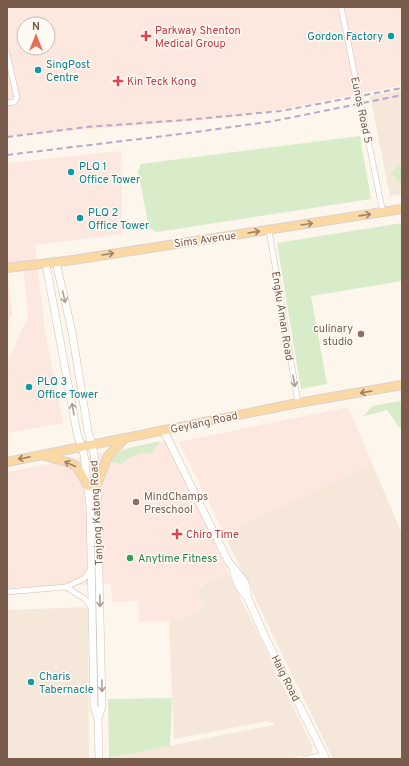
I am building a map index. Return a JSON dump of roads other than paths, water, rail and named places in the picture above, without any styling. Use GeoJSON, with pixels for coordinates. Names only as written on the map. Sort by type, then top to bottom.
{"type":"FeatureCollection","features":[{"type":"Feature","properties":{"kind":"main road","name":"Sims Avenue"},"geometry":{"type":"LineString","coordinates":[[7,268],[46,264],[402,209]]}},
{"type":"Feature","properties":{"kind":"main road","name":"Tanjong Katong Road"},"geometry":{"type":"LineString","coordinates":[[56,262],[72,332],[91,445],[94,454],[97,484],[102,706],[98,720]]}},
{"type":"Feature","properties":{"kind":"main road","name":"Tanjong Katong Road"},"geometry":{"type":"LineString","coordinates":[[46,264],[77,433],[84,456],[88,486],[92,563],[94,707],[98,720],[99,759]]}},
{"type":"Feature","properties":{"kind":"main road","name":"Geylang Road"},"geometry":{"type":"LineString","coordinates":[[7,462],[298,403],[402,385]]}},
{"type":"Feature","properties":{"kind":"main road","name":"Haig Road"},"geometry":{"type":"LineString","coordinates":[[164,431],[227,559],[233,568],[235,576],[247,596],[325,757]]}},
{"type":"Feature","properties":{"kind":"main road"},"geometry":{"type":"LineString","coordinates":[[97,484],[108,456],[124,438]]}},
{"type":"Feature","properties":{"kind":"main road"},"geometry":{"type":"LineString","coordinates":[[41,455],[62,460],[77,467],[88,486]]}},
{"type":"Feature","properties":{"kind":"street","name":"Eunos Road 5"},"geometry":{"type":"LineString","coordinates":[[341,7],[383,213]]}},
{"type":"Feature","properties":{"kind":"street"},"geometry":{"type":"LineString","coordinates":[[7,53],[16,98],[14,102],[7,103]]}},
{"type":"Feature","properties":{"kind":"street","name":"Engku Aman Road"},"geometry":{"type":"LineString","coordinates":[[269,230],[298,403]]}},
{"type":"Feature","properties":{"kind":"street"},"geometry":{"type":"LineString","coordinates":[[7,592],[66,587],[85,578],[90,573],[92,563]]}},
{"type":"Feature","properties":{"kind":"street"},"geometry":{"type":"LineString","coordinates":[[66,587],[85,598],[92,609]]}},
{"type":"Feature","properties":{"kind":"street"},"geometry":{"type":"LineString","coordinates":[[305,759],[325,757]]}},
{"type":"Feature","properties":{"kind":"railway"},"geometry":{"type":"LineString","coordinates":[[7,137],[86,127],[281,111],[402,88]]}},
{"type":"Feature","properties":{"kind":"railway"},"geometry":{"type":"LineString","coordinates":[[7,155],[274,121],[402,95]]}},
{"type":"Feature","properties":{"kind":"place","name":"Parkway Shenton Medical Group"},"geometry":{"type":"Point","coordinates":[146,36]}},
{"type":"Feature","properties":{"kind":"place","name":"Gordon Factory"},"geometry":{"type":"Point","coordinates":[391,36]}},
{"type":"Feature","properties":{"kind":"place","name":"SingPost Centre"},"geometry":{"type":"Point","coordinates":[38,70]}},
{"type":"Feature","properties":{"kind":"place","name":"Kin Teck Kong"},"geometry":{"type":"Point","coordinates":[118,81]}},
{"type":"Feature","properties":{"kind":"place","name":"PLQ 1 Office Tower"},"geometry":{"type":"Point","coordinates":[71,172]}},
{"type":"Feature","properties":{"kind":"place","name":"PLQ 2 Office Tower"},"geometry":{"type":"Point","coordinates":[80,218]}},
{"type":"Feature","properties":{"kind":"place","name":"culinary studio"},"geometry":{"type":"Point","coordinates":[361,334]}},
{"type":"Feature","properties":{"kind":"place","name":"PLQ 3 Office Tower"},"geometry":{"type":"Point","coordinates":[29,387]}},
{"type":"Feature","properties":{"kind":"place","name":"MindChamps Preschool"},"geometry":{"type":"Point","coordinates":[136,502]}},
{"type":"Feature","properties":{"kind":"place","name":"Chiro Time"},"geometry":{"type":"Point","coordinates":[177,534]}},
{"type":"Feature","properties":{"kind":"place","name":"Anytime Fitness"},"geometry":{"type":"Point","coordinates":[130,558]}},
{"type":"Feature","properties":{"kind":"place","name":"Charis Tabernacle"},"geometry":{"type":"Point","coordinates":[31,682]}}]}
